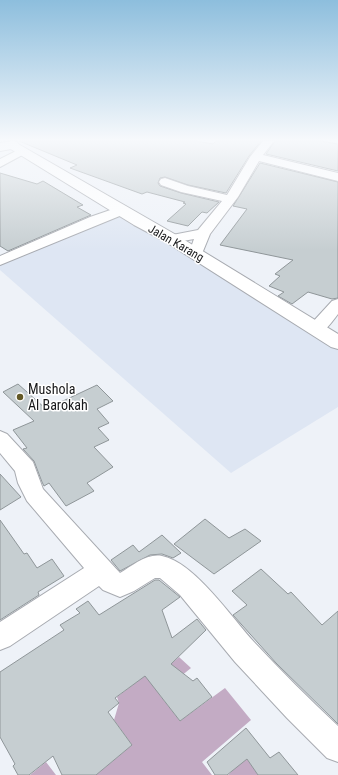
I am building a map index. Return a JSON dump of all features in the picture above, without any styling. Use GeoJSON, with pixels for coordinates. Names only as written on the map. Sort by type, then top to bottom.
{"type":"FeatureCollection","features":[{"type":"Feature","properties":{"kind":"main road","name":"Jalan Karang"},"geometry":{"type":"LineString","coordinates":[[64,177],[172,239],[338,343]]}},
{"type":"Feature","properties":{"kind":"street"},"geometry":{"type":"LineString","coordinates":[[196,254],[203,233],[230,199],[244,177]]}},
{"type":"Feature","properties":{"kind":"street"},"geometry":{"type":"LineString","coordinates":[[165,182],[185,189],[230,199]]}},
{"type":"Feature","properties":{"kind":"street"},"geometry":{"type":"LineString","coordinates":[[0,261],[122,210]]}},
{"type":"Feature","properties":{"kind":"street"},"geometry":{"type":"LineString","coordinates":[[172,239],[203,233]]}},
{"type":"Feature","properties":{"kind":"street"},"geometry":{"type":"LineString","coordinates":[[316,329],[338,304]]}},
{"type":"Feature","properties":{"kind":"street"},"geometry":{"type":"LineString","coordinates":[[0,439],[25,468],[29,483],[35,495],[112,582],[120,585],[153,567],[163,567],[171,571],[202,602],[232,638],[304,715],[338,747]]}},
{"type":"Feature","properties":{"kind":"street"},"geometry":{"type":"LineString","coordinates":[[0,637],[102,570]]}},
{"type":"Feature","properties":{"kind":"shaded area"},"geometry":{"type":"Polygon","coordinates":[[[115,211],[338,350],[338,407],[231,473],[0,270],[0,258],[115,211]]]}},
{"type":"Feature","properties":{"kind":"shaded area"},"geometry":{"type":"Polygon","coordinates":[[[179,657],[191,668],[159,694],[180,721],[225,688],[251,720],[202,762],[212,775],[96,775],[132,745],[114,720],[119,703],[117,697],[143,677],[135,667],[163,671],[179,657]]]}},
{"type":"Feature","properties":{"kind":"shaded area"},"geometry":{"type":"Polygon","coordinates":[[[246,757],[258,775],[228,775],[246,757]]]}},
{"type":"Feature","properties":{"kind":"shaded area"},"geometry":{"type":"Polygon","coordinates":[[[46,762],[56,775],[30,775],[46,762]]]}},
{"type":"Feature","properties":{"kind":"building"},"geometry":{"type":"Polygon","coordinates":[[[0,177],[14,177],[37,184],[43,181],[83,205],[77,207],[91,215],[8,251],[0,246],[0,177]]]}},
{"type":"Feature","properties":{"kind":"building"},"geometry":{"type":"Polygon","coordinates":[[[95,177],[164,177],[160,178],[158,183],[160,186],[181,193],[219,202],[207,213],[202,212],[188,226],[167,221],[186,204],[183,203],[185,202],[147,192],[142,194],[95,177]]]}},
{"type":"Feature","properties":{"kind":"building"},"geometry":{"type":"Polygon","coordinates":[[[165,177],[236,177],[226,193],[188,185],[165,177]]]}},
{"type":"Feature","properties":{"kind":"building"},"geometry":{"type":"Polygon","coordinates":[[[251,177],[318,177],[338,182],[338,298],[332,299],[308,292],[292,304],[278,296],[284,292],[269,286],[280,276],[275,274],[293,260],[220,245],[247,209],[233,206],[251,177]]]}},
{"type":"Feature","properties":{"kind":"building"},"geometry":{"type":"Polygon","coordinates":[[[18,384],[46,409],[97,385],[113,401],[97,409],[109,423],[98,428],[109,440],[94,447],[113,467],[87,483],[94,491],[66,506],[49,483],[44,486],[34,461],[23,449],[27,448],[13,430],[34,421],[3,392],[18,384]]]}},
{"type":"Feature","properties":{"kind":"building"},"geometry":{"type":"Polygon","coordinates":[[[0,474],[21,497],[0,510],[0,474]]]}},
{"type":"Feature","properties":{"kind":"building"},"geometry":{"type":"Polygon","coordinates":[[[205,519],[229,538],[245,529],[261,541],[214,574],[174,544],[205,519]]]}},
{"type":"Feature","properties":{"kind":"building"},"geometry":{"type":"Polygon","coordinates":[[[0,520],[24,554],[27,553],[37,568],[52,559],[64,576],[38,592],[39,595],[0,620],[0,520]]]}},
{"type":"Feature","properties":{"kind":"building"},"geometry":{"type":"Polygon","coordinates":[[[162,535],[181,553],[173,558],[162,554],[150,555],[120,571],[111,560],[133,545],[139,552],[162,535]]]}},
{"type":"Feature","properties":{"kind":"building"},"geometry":{"type":"Polygon","coordinates":[[[261,569],[288,594],[291,592],[322,625],[338,611],[338,724],[276,663],[233,615],[247,605],[232,591],[261,569]]]}},
{"type":"Feature","properties":{"kind":"building"},"geometry":{"type":"Polygon","coordinates":[[[155,580],[159,580],[180,597],[162,610],[172,638],[197,619],[206,630],[171,664],[193,681],[197,678],[212,697],[180,721],[145,676],[115,698],[119,703],[108,712],[132,745],[96,775],[62,775],[53,756],[29,775],[18,775],[13,766],[15,764],[0,737],[0,672],[64,630],[60,625],[80,613],[76,609],[88,601],[99,615],[155,580]]]}},
{"type":"Feature","properties":{"kind":"building"},"geometry":{"type":"Polygon","coordinates":[[[246,728],[270,758],[279,752],[298,775],[258,775],[247,759],[227,775],[215,775],[207,762],[246,728]]]}},
{"type":"Feature","properties":{"kind":"place","name":"Mushola Al Barokah"},"geometry":{"type":"Point","coordinates":[20,397]}}]}
